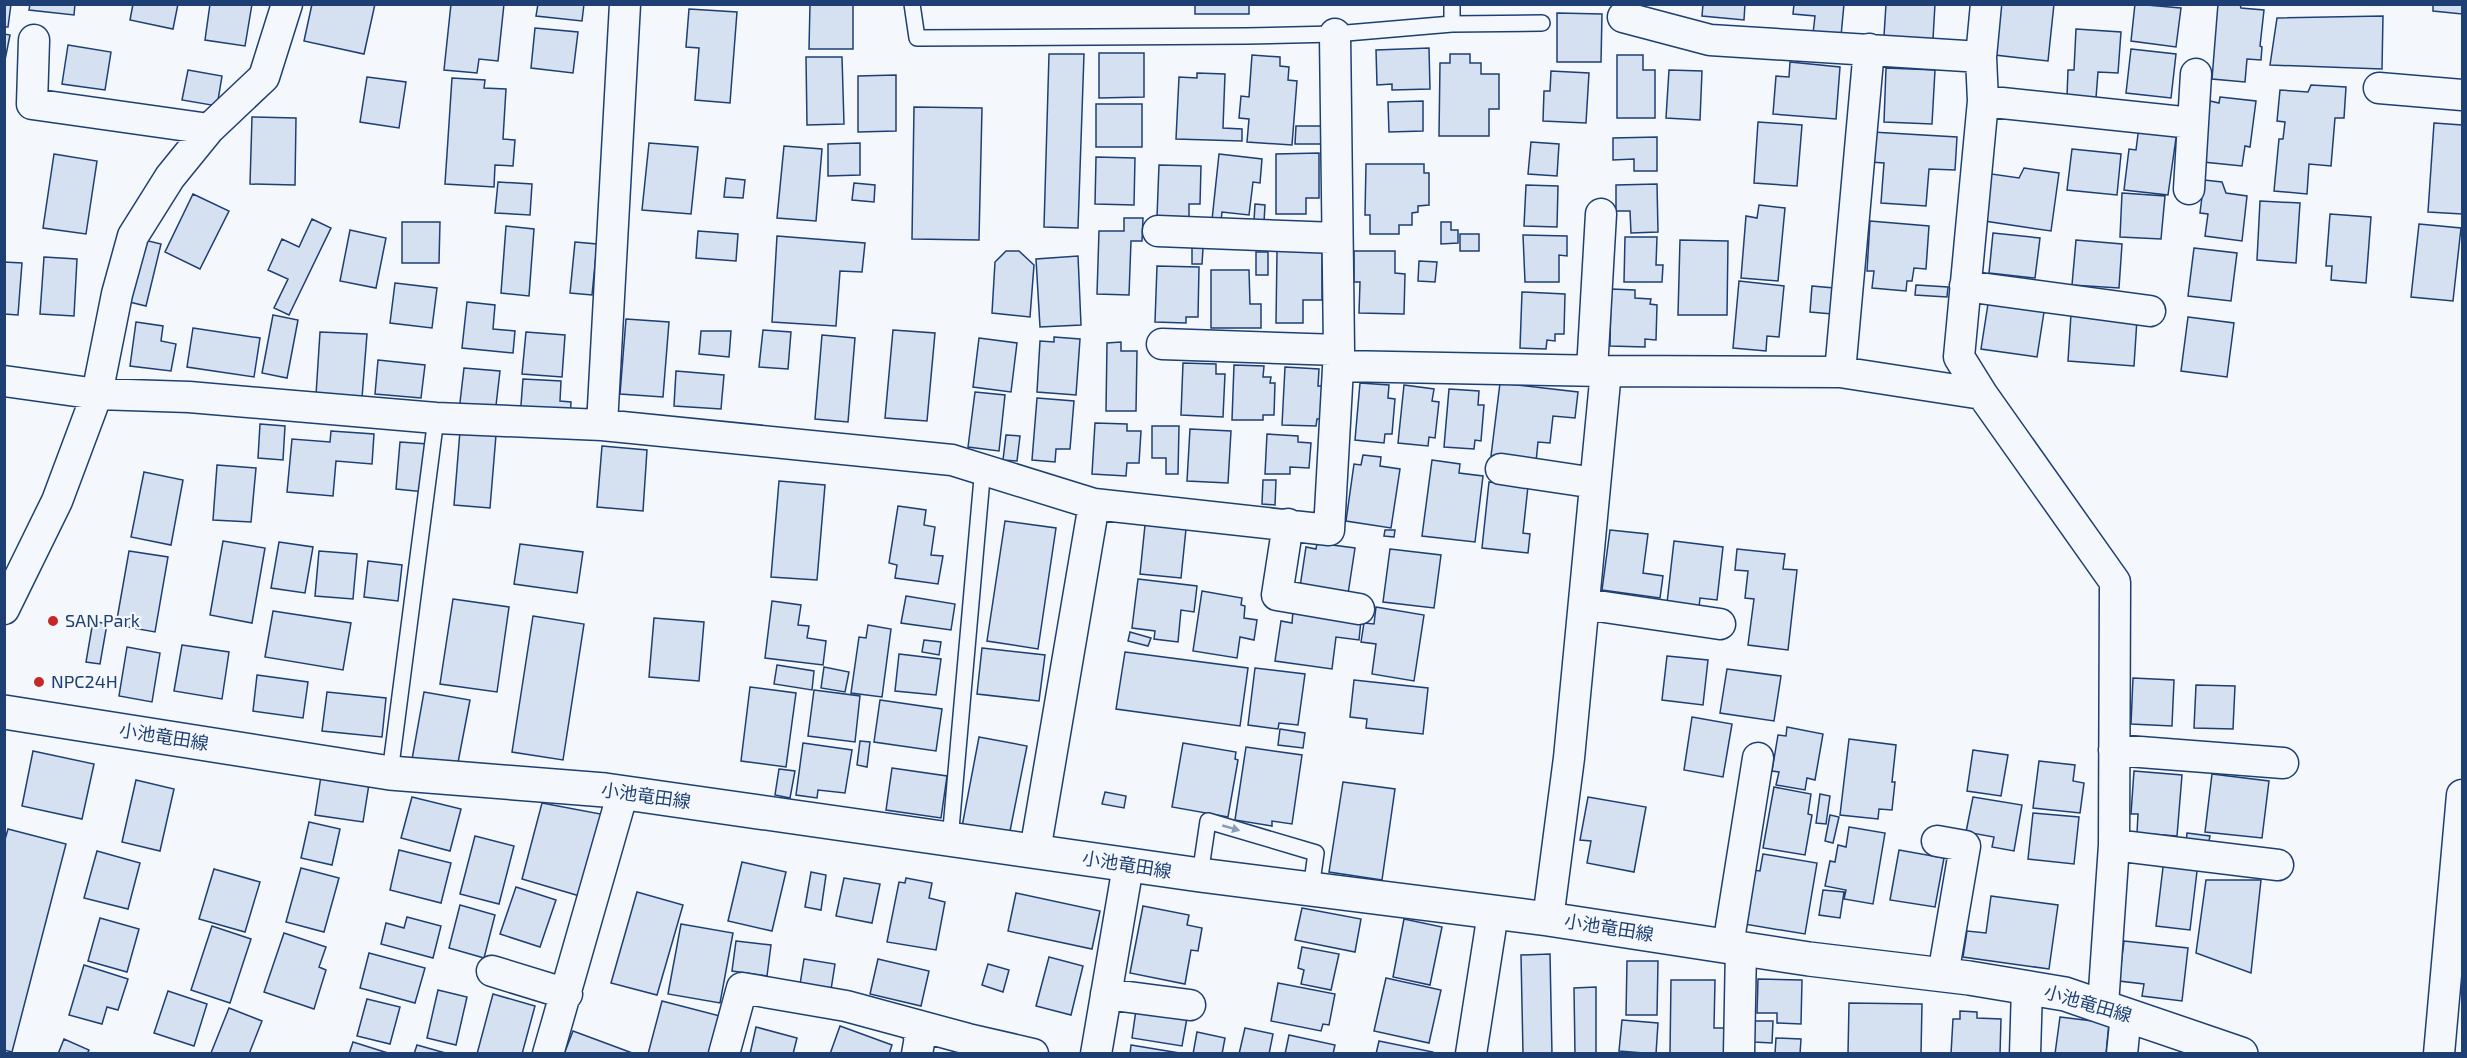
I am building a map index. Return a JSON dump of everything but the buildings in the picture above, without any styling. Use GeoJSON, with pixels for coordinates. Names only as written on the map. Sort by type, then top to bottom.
{"type":"FeatureCollection","features":[{"type":"Feature","properties":{"kind":"main road","name":"小池竜田線"},"geometry":{"type":"LineString","coordinates":[[4,712],[390,773],[623,792],[950,840],[1035,850],[1128,866],[1548,919],[1943,975],[2065,994],[2241,1053]]}},
{"type":"Feature","properties":{"kind":"street"},"geometry":{"type":"LineString","coordinates":[[4,609],[57,501],[97,394],[117,294],[133,236],[170,177],[209,129],[264,77],[287,4]]}},
{"type":"Feature","properties":{"kind":"street"},"geometry":{"type":"LineString","coordinates":[[602,425],[625,4]]}},
{"type":"Feature","properties":{"kind":"street"},"geometry":{"type":"LineString","coordinates":[[1986,4],[1981,57],[1983,101],[1959,357],[1982,394],[2115,582],[2115,1009],[2122,1053]]}},
{"type":"Feature","properties":{"kind":"street"},"geometry":{"type":"LineString","coordinates":[[1623,17],[1710,40],[1981,57]]}},
{"type":"Feature","properties":{"kind":"street"},"geometry":{"type":"LineString","coordinates":[[4,381],[97,394],[189,398],[436,418],[602,425],[952,460],[983,467],[1094,504],[1329,530],[1339,358],[1335,34]]}},
{"type":"Feature","properties":{"kind":"street"},"geometry":{"type":"LineString","coordinates":[[34,40],[32,104],[209,129]]}},
{"type":"Feature","properties":{"kind":"street"},"geometry":{"type":"LineString","coordinates":[[1839,372],[1869,49]]}},
{"type":"Feature","properties":{"kind":"street"},"geometry":{"type":"LineString","coordinates":[[2189,189],[2196,74]]}},
{"type":"Feature","properties":{"kind":"street"},"geometry":{"type":"LineString","coordinates":[[2379,88],[2463,95]]}},
{"type":"Feature","properties":{"kind":"street"},"geometry":{"type":"LineString","coordinates":[[1983,101],[2192,123]]}},
{"type":"Feature","properties":{"kind":"street"},"geometry":{"type":"LineString","coordinates":[[1548,919],[1569,758],[1595,483],[1601,214]]}},
{"type":"Feature","properties":{"kind":"street"},"geometry":{"type":"LineString","coordinates":[[1158,231],[1336,238]]}},
{"type":"Feature","properties":{"kind":"street"},"geometry":{"type":"LineString","coordinates":[[1965,286],[2150,311]]}},
{"type":"Feature","properties":{"kind":"street"},"geometry":{"type":"LineString","coordinates":[[1162,344],[1339,358],[1599,370],[1839,372],[1982,394]]}},
{"type":"Feature","properties":{"kind":"street"},"geometry":{"type":"LineString","coordinates":[[1501,469],[1595,483]]}},
{"type":"Feature","properties":{"kind":"street"},"geometry":{"type":"LineString","coordinates":[[1035,850],[1094,504]]}},
{"type":"Feature","properties":{"kind":"street"},"geometry":{"type":"LineString","coordinates":[[1288,524],[1276,595],[1359,609]]}},
{"type":"Feature","properties":{"kind":"street"},"geometry":{"type":"LineString","coordinates":[[1584,604],[1720,624]]}},
{"type":"Feature","properties":{"kind":"street"},"geometry":{"type":"LineString","coordinates":[[2115,750],[2283,764]]}},
{"type":"Feature","properties":{"kind":"street"},"geometry":{"type":"LineString","coordinates":[[1739,1053],[1734,947],[1758,758]]}},
{"type":"Feature","properties":{"kind":"street"},"geometry":{"type":"LineString","coordinates":[[548,1053],[567,994],[623,792]]}},
{"type":"Feature","properties":{"kind":"street"},"geometry":{"type":"LineString","coordinates":[[2439,1053],[2463,795]]}},
{"type":"Feature","properties":{"kind":"street"},"geometry":{"type":"LineString","coordinates":[[1937,840],[1965,846],[1943,975]]}},
{"type":"Feature","properties":{"kind":"street"},"geometry":{"type":"LineString","coordinates":[[2114,845],[2278,865]]}},
{"type":"Feature","properties":{"kind":"street"},"geometry":{"type":"LineString","coordinates":[[1096,1053],[1128,866]]}},
{"type":"Feature","properties":{"kind":"street"},"geometry":{"type":"LineString","coordinates":[[1471,1053],[1493,913]]}},
{"type":"Feature","properties":{"kind":"street"},"geometry":{"type":"LineString","coordinates":[[492,971],[567,994]]}},
{"type":"Feature","properties":{"kind":"street"},"geometry":{"type":"LineString","coordinates":[[724,1053],[742,988],[846,1006],[916,1039],[1033,1053]]}},
{"type":"Feature","properties":{"kind":"street"},"geometry":{"type":"LineString","coordinates":[[2025,1053],[2027,988]]}},
{"type":"Feature","properties":{"kind":"street"},"geometry":{"type":"LineString","coordinates":[[1106,994],[1190,1005]]}},
{"type":"Feature","properties":{"kind":"lane"},"geometry":{"type":"LineString","coordinates":[[912,4],[917,38],[1335,34],[1452,24],[1542,23]]}},
{"type":"Feature","properties":{"kind":"lane"},"geometry":{"type":"LineString","coordinates":[[1452,4],[1452,24]]}},
{"type":"Feature","properties":{"kind":"lane"},"geometry":{"type":"LineString","coordinates":[[390,773],[436,418]]}},
{"type":"Feature","properties":{"kind":"lane"},"geometry":{"type":"LineString","coordinates":[[950,840],[983,467]]}},
{"type":"Feature","properties":{"kind":"lane"},"geometry":{"type":"LineString","coordinates":[[1200,875],[1208,821],[1316,853],[1311,889]]}},
{"type":"Feature","properties":{"kind":"place","name":"SAN Park"},"geometry":{"type":"Point","coordinates":[53,621]}},
{"type":"Feature","properties":{"kind":"place","name":"NPC24H"},"geometry":{"type":"Point","coordinates":[39,682]}}]}
